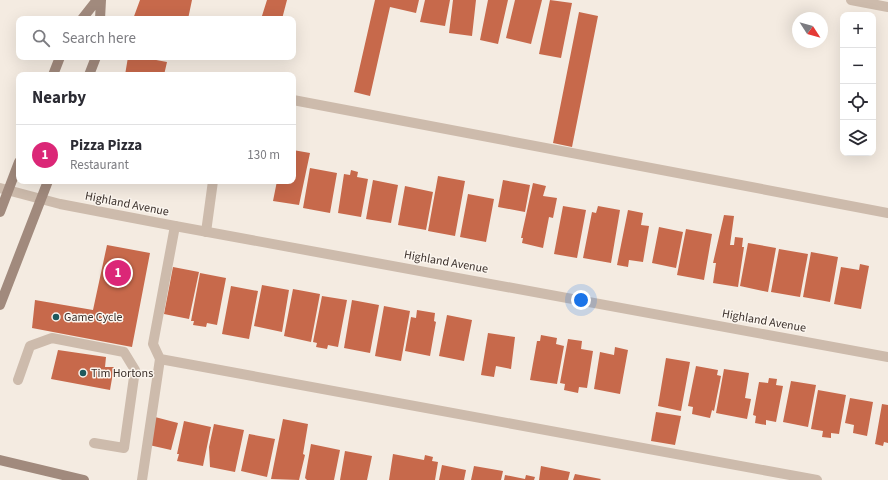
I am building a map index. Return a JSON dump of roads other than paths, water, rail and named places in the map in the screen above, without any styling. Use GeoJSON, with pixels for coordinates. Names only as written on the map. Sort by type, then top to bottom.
{"type":"FeatureCollection","features":[{"type":"Feature","properties":{"kind":"main road"},"geometry":{"type":"LineString","coordinates":[[84,16],[97,0]]}},
{"type":"Feature","properties":{"kind":"main road"},"geometry":{"type":"LineString","coordinates":[[100,16],[101,0]]}},
{"type":"Feature","properties":{"kind":"main road"},"geometry":{"type":"LineString","coordinates":[[54,72],[59,60]]}},
{"type":"Feature","properties":{"kind":"main road"},"geometry":{"type":"LineString","coordinates":[[90,72],[95,60]]}},
{"type":"Feature","properties":{"kind":"main road"},"geometry":{"type":"LineString","coordinates":[[0,212],[4,189],[16,167]]}},
{"type":"Feature","properties":{"kind":"main road"},"geometry":{"type":"LineString","coordinates":[[0,304],[47,184]]}},
{"type":"Feature","properties":{"kind":"main road"},"geometry":{"type":"LineString","coordinates":[[0,460],[84,480]]}},
{"type":"Feature","properties":{"kind":"street"},"geometry":{"type":"LineString","coordinates":[[851,0],[888,7]]}},
{"type":"Feature","properties":{"kind":"street"},"geometry":{"type":"LineString","coordinates":[[296,101],[888,213]]}},
{"type":"Feature","properties":{"kind":"street"},"geometry":{"type":"LineString","coordinates":[[206,232],[214,184]]}},
{"type":"Feature","properties":{"kind":"street","name":"Highland Avenue"},"geometry":{"type":"LineString","coordinates":[[4,189],[41,199],[206,232],[888,357]]}},
{"type":"Feature","properties":{"kind":"street"},"geometry":{"type":"LineString","coordinates":[[142,480],[160,359],[153,344],[175,226]]}},
{"type":"Feature","properties":{"kind":"street"},"geometry":{"type":"LineString","coordinates":[[18,380],[30,346],[52,338],[124,352],[135,370],[124,448],[94,443]]}},
{"type":"Feature","properties":{"kind":"street"},"geometry":{"type":"LineString","coordinates":[[160,359],[817,480]]}},
{"type":"Feature","properties":{"kind":"place","name":"Pizza Pizza"},"geometry":{"type":"Point","coordinates":[118,273]}},
{"type":"Feature","properties":{"kind":"place","name":"Game Cycle"},"geometry":{"type":"Point","coordinates":[56,317]}},
{"type":"Feature","properties":{"kind":"place","name":"Tim Hortons"},"geometry":{"type":"Point","coordinates":[83,373]}}]}
